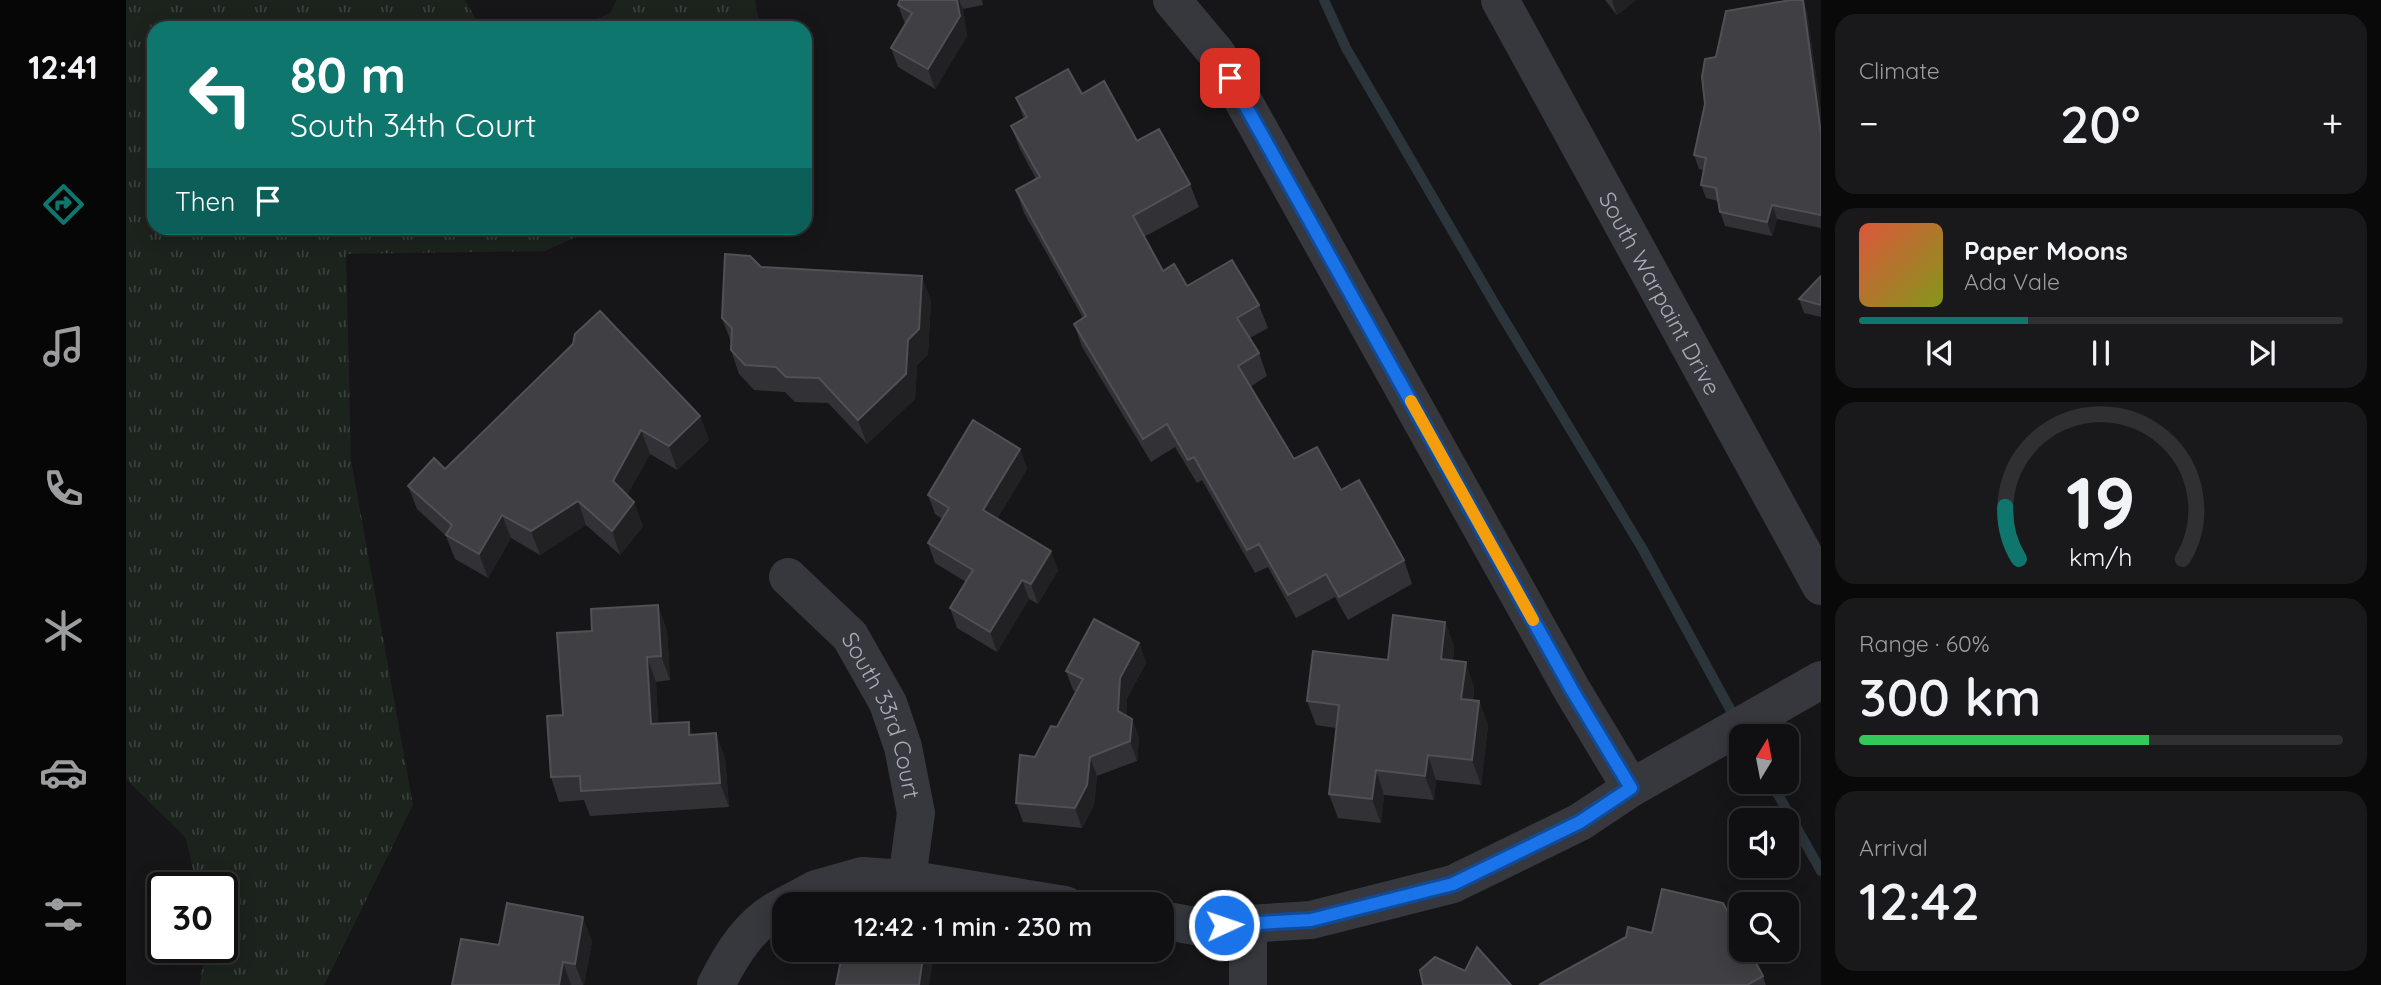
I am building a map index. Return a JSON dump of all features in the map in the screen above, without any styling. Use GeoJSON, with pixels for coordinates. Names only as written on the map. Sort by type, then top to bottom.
{"type":"FeatureCollection","features":[{"type":"Feature","properties":{"kind":"street"},"geometry":{"type":"LineString","coordinates":[[1172,0],[1217,54],[1572,690],[1631,788]]}},
{"type":"Feature","properties":{"kind":"street","name":"South Warpaint Drive"},"geometry":{"type":"LineString","coordinates":[[1500,0],[1821,586]]}},
{"type":"Feature","properties":{"kind":"street","name":"South 33rd Court"},"geometry":{"type":"LineString","coordinates":[[788,577],[850,636],[888,703],[903,747],[916,813],[907,879]]}},
{"type":"Feature","properties":{"kind":"street"},"geometry":{"type":"LineString","coordinates":[[1174,922],[1200,927],[1311,920],[1453,884],[1580,822],[1631,788],[1809,689]]}},
{"type":"Feature","properties":{"kind":"street"},"geometry":{"type":"LineString","coordinates":[[812,892],[862,876],[907,879],[986,892]]}},
{"type":"Feature","properties":{"kind":"street"},"geometry":{"type":"LineString","coordinates":[[716,985],[733,951],[772,915]]}},
{"type":"Feature","properties":{"kind":"street"},"geometry":{"type":"LineString","coordinates":[[1248,924],[1248,985]]}},
{"type":"Feature","properties":{"kind":"green space"},"geometry":{"type":"Polygon","coordinates":[[[126,0],[465,0],[477,21],[147,21],[147,235],[580,235],[545,251],[346,254],[351,460],[413,805],[324,985],[200,985],[203,963],[238,963],[238,872],[194,872],[186,838],[126,779],[126,0]]]}},
{"type":"Feature","properties":{"kind":"green space"},"geometry":{"type":"Polygon","coordinates":[[[617,0],[755,0],[759,21],[592,21],[610,13],[617,0]]]}},
{"type":"Feature","properties":{"kind":"building"},"geometry":{"type":"Polygon","coordinates":[[[900,0],[957,0],[960,16],[928,69],[891,48],[912,13],[898,5],[900,0]]]}},
{"type":"Feature","properties":{"kind":"building"},"geometry":{"type":"Polygon","coordinates":[[[1803,0],[1821,134],[1821,215],[1772,205],[1767,222],[1720,212],[1716,188],[1701,185],[1706,158],[1694,155],[1705,104],[1702,77],[1705,59],[1716,57],[1726,11],[1803,0]]]}},
{"type":"Feature","properties":{"kind":"building"},"geometry":{"type":"Polygon","coordinates":[[[1068,69],[1082,94],[1104,81],[1137,141],[1159,129],[1190,184],[1133,216],[1163,271],[1174,264],[1187,286],[1232,260],[1259,305],[1237,318],[1259,353],[1238,366],[1294,459],[1317,447],[1341,490],[1359,480],[1404,560],[1339,597],[1326,574],[1288,595],[1259,544],[1247,550],[1194,457],[1188,460],[1167,424],[1143,439],[1074,324],[1086,316],[1016,190],[1040,177],[1011,126],[1027,117],[1016,98],[1068,69]]]}},
{"type":"Feature","properties":{"kind":"building"},"geometry":{"type":"Polygon","coordinates":[[[725,254],[750,256],[761,267],[922,276],[919,329],[908,340],[906,374],[858,420],[819,378],[786,377],[776,367],[745,365],[731,350],[732,328],[722,318],[725,254]]]}},
{"type":"Feature","properties":{"kind":"building"},"geometry":{"type":"Polygon","coordinates":[[[1821,276],[1821,305],[1799,299],[1821,276]]]}},
{"type":"Feature","properties":{"kind":"building"},"geometry":{"type":"Polygon","coordinates":[[[600,311],[700,416],[669,446],[641,430],[613,481],[634,502],[612,531],[578,501],[531,531],[502,515],[479,554],[446,535],[452,525],[408,486],[434,458],[445,469],[573,344],[575,334],[600,311]]]}},
{"type":"Feature","properties":{"kind":"building"},"geometry":{"type":"Polygon","coordinates":[[[973,420],[1020,449],[983,510],[1051,551],[1031,584],[1022,580],[990,632],[950,608],[973,570],[928,543],[949,508],[928,495],[973,420]]]}},
{"type":"Feature","properties":{"kind":"building"},"geometry":{"type":"Polygon","coordinates":[[[658,605],[661,656],[647,657],[651,724],[689,722],[689,735],[716,733],[720,783],[581,791],[580,776],[551,777],[547,716],[563,715],[557,633],[592,631],[591,609],[658,605]]]}},
{"type":"Feature","properties":{"kind":"building"},"geometry":{"type":"Polygon","coordinates":[[[1393,615],[1445,622],[1441,659],[1466,662],[1461,699],[1479,701],[1472,760],[1428,755],[1425,776],[1376,770],[1372,799],[1329,794],[1339,705],[1307,701],[1313,651],[1388,660],[1393,615]]]}},
{"type":"Feature","properties":{"kind":"building"},"geometry":{"type":"Polygon","coordinates":[[[1094,619],[1139,643],[1120,678],[1118,711],[1132,719],[1130,741],[1090,757],[1087,785],[1075,808],[1016,803],[1020,755],[1035,757],[1051,726],[1057,727],[1083,679],[1066,671],[1094,619]]]}},
{"type":"Feature","properties":{"kind":"building"},"geometry":{"type":"Polygon","coordinates":[[[1662,889],[1723,903],[1729,914],[1729,962],[1755,962],[1763,976],[1747,985],[1539,985],[1626,937],[1628,927],[1652,933],[1662,889]]]}},
{"type":"Feature","properties":{"kind":"building"},"geometry":{"type":"Polygon","coordinates":[[[507,903],[583,917],[575,964],[563,962],[559,985],[452,985],[461,939],[499,945],[507,903]]]}},
{"type":"Feature","properties":{"kind":"building"},"geometry":{"type":"Polygon","coordinates":[[[1477,947],[1511,985],[1423,985],[1420,970],[1435,957],[1465,971],[1477,947]]]}},
{"type":"Feature","properties":{"kind":"building"},"geometry":{"type":"Polygon","coordinates":[[[841,962],[922,962],[919,985],[836,985],[841,962]]]}},
{"type":"Feature","properties":{"kind":"waterway"},"geometry":{"type":"LineString","coordinates":[[1324,0],[1346,48],[1496,306],[1642,548],[1736,720]]}},
{"type":"Feature","properties":{"kind":"waterway"},"geometry":{"type":"LineString","coordinates":[[1778,794],[1821,871]]}},
{"type":"Feature","properties":{"kind":"slow traffic"},"geometry":{"type":"LineString","coordinates":[[1411,401],[1533,620]]}},
{"type":"Feature","properties":{"kind":"route"},"geometry":{"type":"LineString","coordinates":[[1224,925],[1311,920],[1453,884],[1580,822],[1631,788],[1572,690],[1230,78]]}}]}
